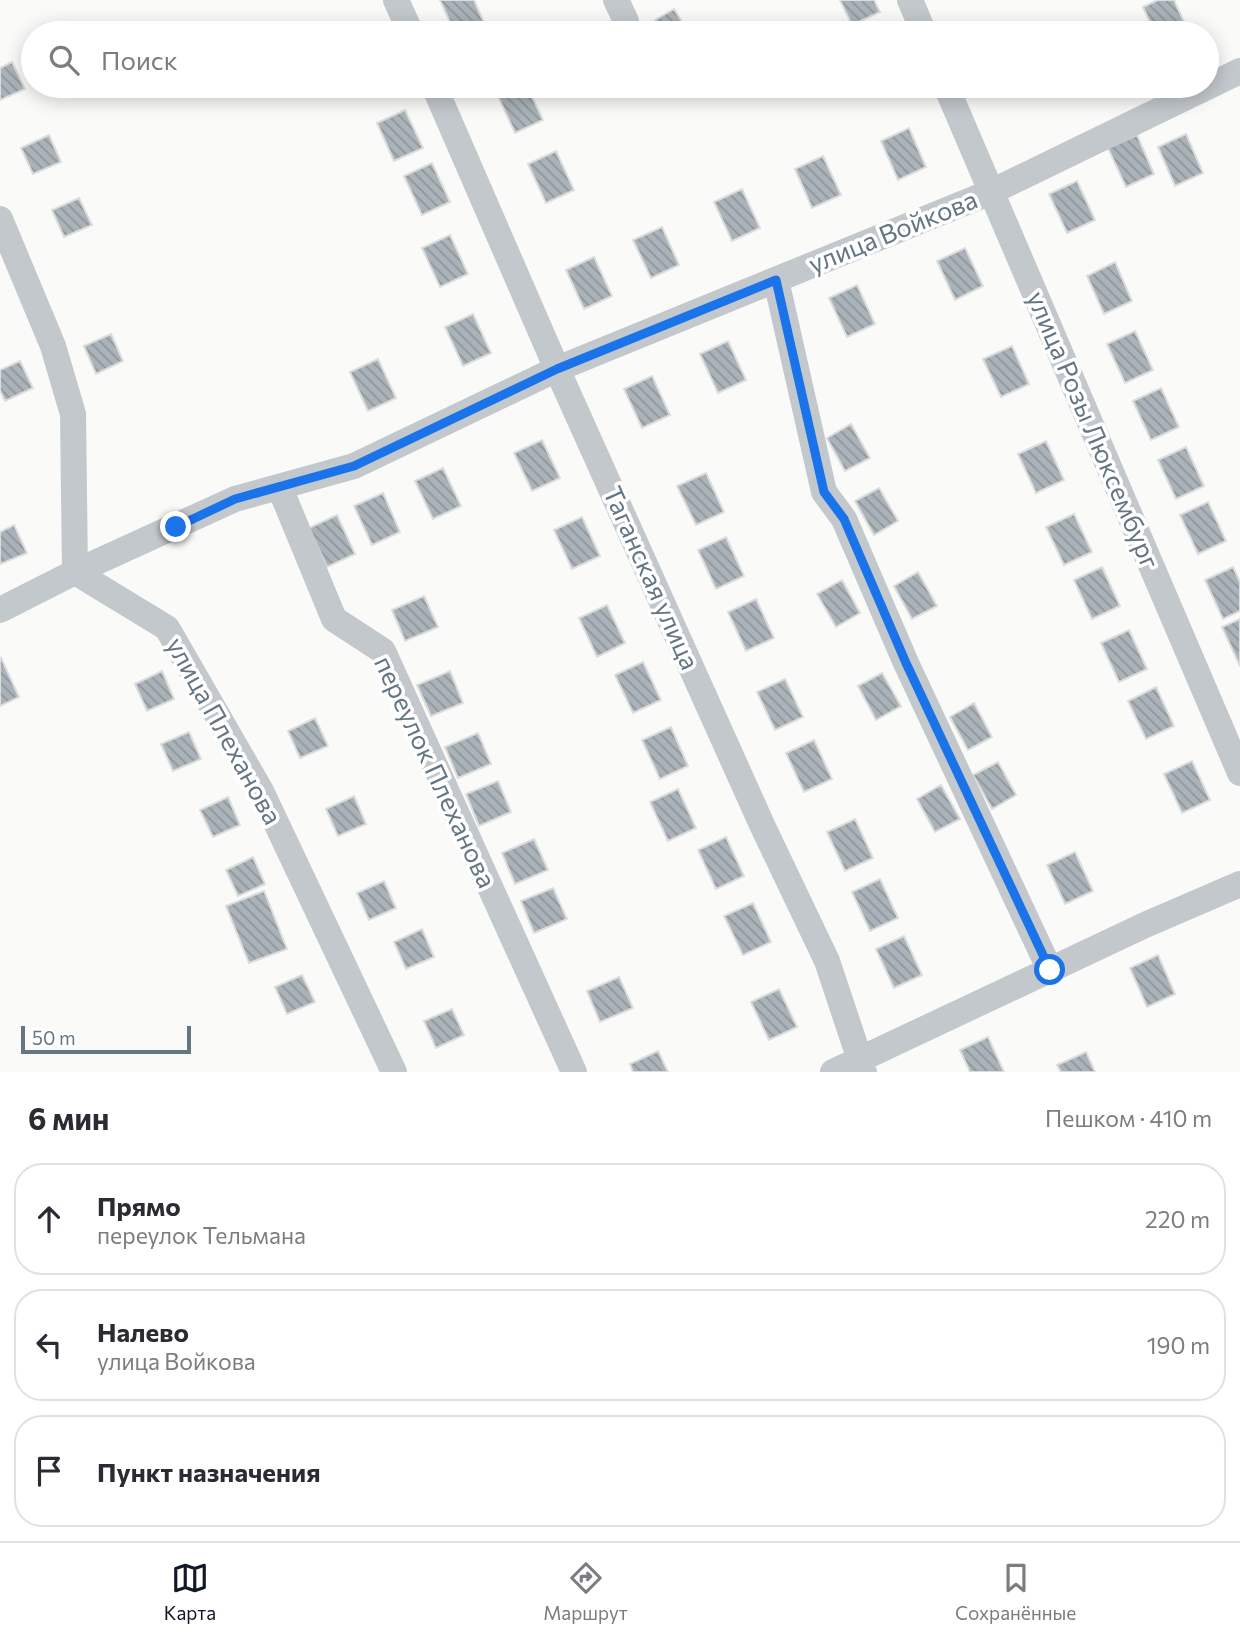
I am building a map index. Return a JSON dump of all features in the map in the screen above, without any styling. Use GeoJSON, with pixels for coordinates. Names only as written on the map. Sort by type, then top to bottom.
{"type":"FeatureCollection","features":[{"type":"Feature","properties":{"kind":"street"},"geometry":{"type":"LineString","coordinates":[[396,0],[406,21]]}},
{"type":"Feature","properties":{"kind":"street"},"geometry":{"type":"LineString","coordinates":[[910,0],[919,21]]}},
{"type":"Feature","properties":{"kind":"street","name":"улица Войкова"},"geometry":{"type":"LineString","coordinates":[[1219,81],[1240,71]]}},
{"type":"Feature","properties":{"kind":"street","name":"Таганская улица"},"geometry":{"type":"LineString","coordinates":[[438,98],[763,827],[827,961],[862,1066]]}},
{"type":"Feature","properties":{"kind":"street","name":"улица Розы Люксембург"},"geometry":{"type":"LineString","coordinates":[[951,98],[1240,773]]}},
{"type":"Feature","properties":{"kind":"street","name":"улица Войкова"},"geometry":{"type":"LineString","coordinates":[[0,610],[75,572],[235,499],[354,466],[557,369],[991,192],[1184,98]]}},
{"type":"Feature","properties":{"kind":"street"},"geometry":{"type":"LineString","coordinates":[[0,219],[53,346],[73,414],[75,572]]}},
{"type":"Feature","properties":{"kind":"street"},"geometry":{"type":"LineString","coordinates":[[776,280],[824,492],[844,519],[906,663],[1050,970]]}},
{"type":"Feature","properties":{"kind":"street","name":"переулок Плеханова"},"geometry":{"type":"LineString","coordinates":[[280,488],[334,619],[383,651],[574,1072]]}},
{"type":"Feature","properties":{"kind":"street","name":"улица Плеханова"},"geometry":{"type":"LineString","coordinates":[[75,572],[167,628],[261,790],[394,1072]]}},
{"type":"Feature","properties":{"kind":"street"},"geometry":{"type":"LineString","coordinates":[[833,1072],[862,1066],[1050,970],[1240,884]]}},
{"type":"Feature","properties":{"kind":"building"},"geometry":{"type":"Polygon","coordinates":[[[440,0],[474,0],[483,21],[450,21],[440,0]]]}},
{"type":"Feature","properties":{"kind":"building"},"geometry":{"type":"Polygon","coordinates":[[[840,0],[874,0],[880,12],[861,21],[850,21],[840,0]]]}},
{"type":"Feature","properties":{"kind":"building"},"geometry":{"type":"Polygon","coordinates":[[[1158,0],[1174,0],[1184,21],[1149,21],[1143,7],[1158,0]]]}},
{"type":"Feature","properties":{"kind":"building"},"geometry":{"type":"Polygon","coordinates":[[[674,9],[682,21],[656,21],[674,9]]]}},
{"type":"Feature","properties":{"kind":"building"},"geometry":{"type":"Polygon","coordinates":[[[12,62],[21,81],[21,91],[0,100],[0,68],[12,62]]]}},
{"type":"Feature","properties":{"kind":"building"},"geometry":{"type":"Polygon","coordinates":[[[499,98],[533,98],[543,120],[515,133],[499,98]]]}},
{"type":"Feature","properties":{"kind":"building"},"geometry":{"type":"Polygon","coordinates":[[[405,110],[423,148],[394,161],[377,123],[405,110]]]}},
{"type":"Feature","properties":{"kind":"building"},"geometry":{"type":"Polygon","coordinates":[[[909,128],[926,167],[898,180],[881,141],[909,128]]]}},
{"type":"Feature","properties":{"kind":"building"},"geometry":{"type":"Polygon","coordinates":[[[1186,134],[1203,173],[1175,186],[1158,147],[1186,134]]]}},
{"type":"Feature","properties":{"kind":"building"},"geometry":{"type":"Polygon","coordinates":[[[49,135],[61,162],[33,174],[21,148],[49,135]]]}},
{"type":"Feature","properties":{"kind":"building"},"geometry":{"type":"Polygon","coordinates":[[[1137,135],[1154,174],[1126,187],[1108,148],[1137,135]]]}},
{"type":"Feature","properties":{"kind":"building"},"geometry":{"type":"Polygon","coordinates":[[[556,151],[574,190],[546,203],[528,164],[556,151]]]}},
{"type":"Feature","properties":{"kind":"building"},"geometry":{"type":"Polygon","coordinates":[[[823,156],[841,195],[812,208],[795,169],[823,156]]]}},
{"type":"Feature","properties":{"kind":"building"},"geometry":{"type":"Polygon","coordinates":[[[432,163],[450,202],[422,215],[404,176],[432,163]]]}},
{"type":"Feature","properties":{"kind":"building"},"geometry":{"type":"Polygon","coordinates":[[[1077,181],[1095,220],[1067,233],[1049,194],[1077,181]]]}},
{"type":"Feature","properties":{"kind":"building"},"geometry":{"type":"Polygon","coordinates":[[[742,189],[760,228],[732,241],[714,202],[742,189]]]}},
{"type":"Feature","properties":{"kind":"building"},"geometry":{"type":"Polygon","coordinates":[[[79,198],[92,225],[64,237],[52,210],[79,198]]]}},
{"type":"Feature","properties":{"kind":"building"},"geometry":{"type":"Polygon","coordinates":[[[662,227],[679,265],[651,278],[633,240],[662,227]]]}},
{"type":"Feature","properties":{"kind":"building"},"geometry":{"type":"Polygon","coordinates":[[[450,235],[468,274],[440,287],[422,248],[450,235]]]}},
{"type":"Feature","properties":{"kind":"building"},"geometry":{"type":"Polygon","coordinates":[[[965,248],[983,286],[955,300],[937,261],[965,248]]]}},
{"type":"Feature","properties":{"kind":"building"},"geometry":{"type":"Polygon","coordinates":[[[594,257],[612,296],[584,309],[566,270],[594,257]]]}},
{"type":"Feature","properties":{"kind":"building"},"geometry":{"type":"Polygon","coordinates":[[[1115,262],[1132,301],[1104,314],[1087,276],[1115,262]]]}},
{"type":"Feature","properties":{"kind":"building"},"geometry":{"type":"Polygon","coordinates":[[[857,285],[875,324],[847,337],[829,298],[857,285]]]}},
{"type":"Feature","properties":{"kind":"building"},"geometry":{"type":"Polygon","coordinates":[[[473,314],[491,353],[463,366],[445,327],[473,314]]]}},
{"type":"Feature","properties":{"kind":"building"},"geometry":{"type":"Polygon","coordinates":[[[1135,331],[1153,370],[1125,383],[1107,344],[1135,331]]]}},
{"type":"Feature","properties":{"kind":"building"},"geometry":{"type":"Polygon","coordinates":[[[111,334],[123,361],[96,374],[84,346],[111,334]]]}},
{"type":"Feature","properties":{"kind":"building"},"geometry":{"type":"Polygon","coordinates":[[[728,341],[746,380],[718,393],[700,354],[728,341]]]}},
{"type":"Feature","properties":{"kind":"building"},"geometry":{"type":"Polygon","coordinates":[[[1012,346],[1029,384],[1001,397],[983,359],[1012,346]]]}},
{"type":"Feature","properties":{"kind":"building"},"geometry":{"type":"Polygon","coordinates":[[[378,359],[396,398],[368,411],[350,372],[378,359]]]}},
{"type":"Feature","properties":{"kind":"building"},"geometry":{"type":"Polygon","coordinates":[[[20,361],[33,388],[5,401],[0,390],[0,370],[20,361]]]}},
{"type":"Feature","properties":{"kind":"building"},"geometry":{"type":"Polygon","coordinates":[[[652,376],[670,415],[642,428],[624,389],[652,376]]]}},
{"type":"Feature","properties":{"kind":"building"},"geometry":{"type":"Polygon","coordinates":[[[1161,388],[1179,427],[1151,440],[1133,401],[1161,388]]]}},
{"type":"Feature","properties":{"kind":"building"},"geometry":{"type":"Polygon","coordinates":[[[851,424],[870,458],[845,471],[827,438],[851,424]]]}},
{"type":"Feature","properties":{"kind":"building"},"geometry":{"type":"Polygon","coordinates":[[[542,440],[560,478],[532,491],[514,453],[542,440]]]}},
{"type":"Feature","properties":{"kind":"building"},"geometry":{"type":"Polygon","coordinates":[[[1046,441],[1064,480],[1036,493],[1018,454],[1046,441]]]}},
{"type":"Feature","properties":{"kind":"building"},"geometry":{"type":"Polygon","coordinates":[[[1186,447],[1204,486],[1176,499],[1158,460],[1186,447]]]}},
{"type":"Feature","properties":{"kind":"building"},"geometry":{"type":"Polygon","coordinates":[[[443,468],[461,506],[433,519],[415,481],[443,468]]]}},
{"type":"Feature","properties":{"kind":"building"},"geometry":{"type":"Polygon","coordinates":[[[706,473],[724,512],[696,525],[677,486],[706,473]]]}},
{"type":"Feature","properties":{"kind":"building"},"geometry":{"type":"Polygon","coordinates":[[[879,488],[898,521],[874,535],[855,501],[879,488]]]}},
{"type":"Feature","properties":{"kind":"building"},"geometry":{"type":"Polygon","coordinates":[[[383,493],[400,532],[372,545],[354,506],[383,493]]]}},
{"type":"Feature","properties":{"kind":"building"},"geometry":{"type":"Polygon","coordinates":[[[1208,502],[1226,541],[1198,554],[1180,515],[1208,502]]]}},
{"type":"Feature","properties":{"kind":"building"},"geometry":{"type":"Polygon","coordinates":[[[1074,514],[1092,552],[1064,565],[1046,527],[1074,514]]]}},
{"type":"Feature","properties":{"kind":"building"},"geometry":{"type":"Polygon","coordinates":[[[337,515],[355,554],[327,567],[309,528],[337,515]]]}},
{"type":"Feature","properties":{"kind":"building"},"geometry":{"type":"Polygon","coordinates":[[[582,517],[600,556],[572,569],[554,530],[582,517]]]}},
{"type":"Feature","properties":{"kind":"building"},"geometry":{"type":"Polygon","coordinates":[[[14,525],[27,553],[0,564],[0,532],[14,525]]]}},
{"type":"Feature","properties":{"kind":"building"},"geometry":{"type":"Polygon","coordinates":[[[726,537],[744,576],[716,589],[698,550],[726,537]]]}},
{"type":"Feature","properties":{"kind":"building"},"geometry":{"type":"Polygon","coordinates":[[[1102,567],[1120,606],[1092,619],[1074,580],[1102,567]]]}},
{"type":"Feature","properties":{"kind":"building"},"geometry":{"type":"Polygon","coordinates":[[[1233,567],[1240,582],[1240,611],[1223,619],[1205,580],[1233,567]]]}},
{"type":"Feature","properties":{"kind":"building"},"geometry":{"type":"Polygon","coordinates":[[[918,572],[937,606],[912,619],[894,586],[918,572]]]}},
{"type":"Feature","properties":{"kind":"building"},"geometry":{"type":"Polygon","coordinates":[[[842,580],[860,613],[836,627],[817,594],[842,580]]]}},
{"type":"Feature","properties":{"kind":"building"},"geometry":{"type":"Polygon","coordinates":[[[424,596],[438,627],[405,641],[392,610],[424,596]]]}},
{"type":"Feature","properties":{"kind":"building"},"geometry":{"type":"Polygon","coordinates":[[[756,599],[774,638],[746,651],[728,612],[756,599]]]}},
{"type":"Feature","properties":{"kind":"building"},"geometry":{"type":"Polygon","coordinates":[[[607,605],[625,643],[597,657],[579,618],[607,605]]]}},
{"type":"Feature","properties":{"kind":"building"},"geometry":{"type":"Polygon","coordinates":[[[1240,619],[1240,666],[1222,627],[1240,619]]]}},
{"type":"Feature","properties":{"kind":"building"},"geometry":{"type":"Polygon","coordinates":[[[1129,630],[1147,669],[1119,682],[1101,643],[1129,630]]]}},
{"type":"Feature","properties":{"kind":"building"},"geometry":{"type":"Polygon","coordinates":[[[0,659],[19,697],[0,706],[0,659]]]}},
{"type":"Feature","properties":{"kind":"building"},"geometry":{"type":"Polygon","coordinates":[[[643,662],[661,700],[633,713],[615,675],[643,662]]]}},
{"type":"Feature","properties":{"kind":"building"},"geometry":{"type":"Polygon","coordinates":[[[162,671],[174,699],[147,711],[135,684],[162,671]]]}},
{"type":"Feature","properties":{"kind":"building"},"geometry":{"type":"Polygon","coordinates":[[[450,671],[463,703],[431,716],[417,685],[450,671]]]}},
{"type":"Feature","properties":{"kind":"building"},"geometry":{"type":"Polygon","coordinates":[[[882,673],[901,706],[876,720],[858,686],[882,673]]]}},
{"type":"Feature","properties":{"kind":"building"},"geometry":{"type":"Polygon","coordinates":[[[785,679],[803,717],[775,730],[757,692],[785,679]]]}},
{"type":"Feature","properties":{"kind":"building"},"geometry":{"type":"Polygon","coordinates":[[[1156,687],[1174,726],[1146,739],[1128,701],[1156,687]]]}},
{"type":"Feature","properties":{"kind":"building"},"geometry":{"type":"Polygon","coordinates":[[[974,703],[992,737],[968,750],[950,717],[974,703]]]}},
{"type":"Feature","properties":{"kind":"building"},"geometry":{"type":"Polygon","coordinates":[[[315,718],[328,746],[300,758],[288,731],[315,718]]]}},
{"type":"Feature","properties":{"kind":"building"},"geometry":{"type":"Polygon","coordinates":[[[671,727],[688,766],[660,779],[642,740],[671,727]]]}},
{"type":"Feature","properties":{"kind":"building"},"geometry":{"type":"Polygon","coordinates":[[[189,732],[201,759],[173,771],[161,744],[189,732]]]}},
{"type":"Feature","properties":{"kind":"building"},"geometry":{"type":"Polygon","coordinates":[[[478,733],[491,764],[458,778],[445,747],[478,733]]]}},
{"type":"Feature","properties":{"kind":"building"},"geometry":{"type":"Polygon","coordinates":[[[814,740],[832,779],[804,792],[786,753],[814,740]]]}},
{"type":"Feature","properties":{"kind":"building"},"geometry":{"type":"Polygon","coordinates":[[[1192,761],[1210,800],[1182,813],[1164,774],[1192,761]]]}},
{"type":"Feature","properties":{"kind":"building"},"geometry":{"type":"Polygon","coordinates":[[[998,762],[1016,795],[992,809],[973,775],[998,762]]]}},
{"type":"Feature","properties":{"kind":"building"},"geometry":{"type":"Polygon","coordinates":[[[498,781],[511,812],[479,826],[466,794],[498,781]]]}},
{"type":"Feature","properties":{"kind":"building"},"geometry":{"type":"Polygon","coordinates":[[[941,785],[960,819],[935,832],[917,799],[941,785]]]}},
{"type":"Feature","properties":{"kind":"building"},"geometry":{"type":"Polygon","coordinates":[[[678,789],[696,828],[668,841],[650,802],[678,789]]]}},
{"type":"Feature","properties":{"kind":"building"},"geometry":{"type":"Polygon","coordinates":[[[354,796],[366,824],[338,836],[326,809],[354,796]]]}},
{"type":"Feature","properties":{"kind":"building"},"geometry":{"type":"Polygon","coordinates":[[[228,797],[240,825],[213,837],[200,810],[228,797]]]}},
{"type":"Feature","properties":{"kind":"building"},"geometry":{"type":"Polygon","coordinates":[[[855,819],[873,858],[845,871],[827,832],[855,819]]]}},
{"type":"Feature","properties":{"kind":"building"},"geometry":{"type":"Polygon","coordinates":[[[726,837],[744,876],[716,889],[698,850],[726,837]]]}},
{"type":"Feature","properties":{"kind":"building"},"geometry":{"type":"Polygon","coordinates":[[[534,839],[548,870],[515,884],[502,853],[534,839]]]}},
{"type":"Feature","properties":{"kind":"building"},"geometry":{"type":"Polygon","coordinates":[[[1075,852],[1093,891],[1065,904],[1047,865],[1075,852]]]}},
{"type":"Feature","properties":{"kind":"building"},"geometry":{"type":"Polygon","coordinates":[[[253,857],[265,884],[238,896],[226,870],[253,857]]]}},
{"type":"Feature","properties":{"kind":"building"},"geometry":{"type":"Polygon","coordinates":[[[880,879],[898,918],[870,931],[852,892],[880,879]]]}},
{"type":"Feature","properties":{"kind":"building"},"geometry":{"type":"Polygon","coordinates":[[[384,881],[396,908],[369,920],[357,893],[384,881]]]}},
{"type":"Feature","properties":{"kind":"building"},"geometry":{"type":"Polygon","coordinates":[[[553,888],[567,919],[534,933],[521,901],[553,888]]]}},
{"type":"Feature","properties":{"kind":"building"},"geometry":{"type":"Polygon","coordinates":[[[264,891],[287,949],[249,963],[226,906],[264,891]]]}},
{"type":"Feature","properties":{"kind":"building"},"geometry":{"type":"Polygon","coordinates":[[[753,903],[771,942],[743,955],[724,916],[753,903]]]}},
{"type":"Feature","properties":{"kind":"building"},"geometry":{"type":"Polygon","coordinates":[[[422,929],[434,957],[406,969],[394,942],[422,929]]]}},
{"type":"Feature","properties":{"kind":"building"},"geometry":{"type":"Polygon","coordinates":[[[904,936],[922,975],[894,988],[876,949],[904,936]]]}},
{"type":"Feature","properties":{"kind":"building"},"geometry":{"type":"Polygon","coordinates":[[[1158,955],[1175,994],[1147,1007],[1130,968],[1158,955]]]}},
{"type":"Feature","properties":{"kind":"building"},"geometry":{"type":"Polygon","coordinates":[[[302,975],[315,1002],[287,1014],[275,987],[302,975]]]}},
{"type":"Feature","properties":{"kind":"building"},"geometry":{"type":"Polygon","coordinates":[[[619,977],[633,1008],[600,1022],[587,991],[619,977]]]}},
{"type":"Feature","properties":{"kind":"building"},"geometry":{"type":"Polygon","coordinates":[[[779,989],[797,1027],[769,1040],[751,1002],[779,989]]]}},
{"type":"Feature","properties":{"kind":"building"},"geometry":{"type":"Polygon","coordinates":[[[452,1009],[464,1035],[436,1048],[424,1021],[452,1009]]]}},
{"type":"Feature","properties":{"kind":"building"},"geometry":{"type":"Polygon","coordinates":[[[988,1037],[1004,1072],[970,1072],[960,1050],[988,1037]]]}},
{"type":"Feature","properties":{"kind":"building"},"geometry":{"type":"Polygon","coordinates":[[[658,1051],[668,1072],[633,1072],[630,1064],[658,1051]]]}},
{"type":"Feature","properties":{"kind":"building"},"geometry":{"type":"Polygon","coordinates":[[[1086,1052],[1095,1072],[1061,1072],[1057,1065],[1086,1052]]]}},
{"type":"Feature","properties":{"kind":"route"},"geometry":{"type":"LineString","coordinates":[[176,527],[235,499],[354,466],[557,369],[776,280],[824,492],[844,519],[906,663],[1050,970]]}}]}
